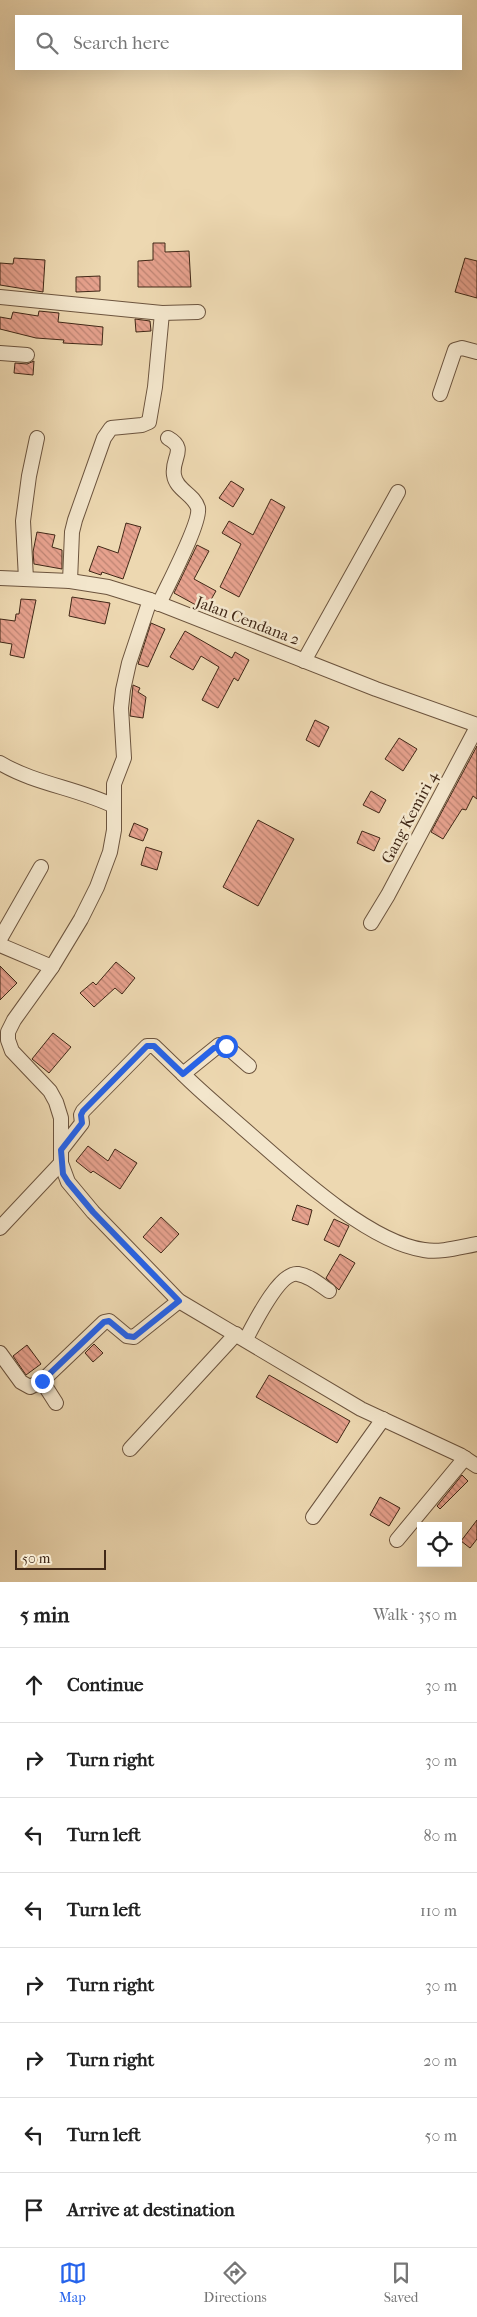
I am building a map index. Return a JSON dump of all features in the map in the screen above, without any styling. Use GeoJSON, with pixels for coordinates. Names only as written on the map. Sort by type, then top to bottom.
{"type":"FeatureCollection","features":[{"type":"Feature","properties":{"kind":"street"},"geometry":{"type":"LineString","coordinates":[[0,297],[162,312],[198,312]]}},
{"type":"Feature","properties":{"kind":"street"},"geometry":{"type":"LineString","coordinates":[[70,581],[72,532],[104,438],[111,428],[142,425],[149,422],[155,387],[162,312]]}},
{"type":"Feature","properties":{"kind":"street"},"geometry":{"type":"LineString","coordinates":[[440,394],[455,350],[462,348],[477,352]]}},
{"type":"Feature","properties":{"kind":"street"},"geometry":{"type":"LineString","coordinates":[[0,352],[27,355]]}},
{"type":"Feature","properties":{"kind":"street"},"geometry":{"type":"LineString","coordinates":[[26,578],[24,521],[29,476],[37,438]]}},
{"type":"Feature","properties":{"kind":"street"},"geometry":{"type":"LineString","coordinates":[[168,438],[176,443],[178,447],[173,470],[174,478],[178,486],[195,503],[198,515],[181,558],[154,602],[129,663],[121,708],[124,758],[114,784],[110,852],[97,887],[52,967],[14,1020],[8,1032],[8,1040],[12,1051],[50,1091],[56,1102],[60,1118],[61,1157],[68,1182],[93,1212],[179,1301],[361,1408],[471,1462],[397,1540]]}},
{"type":"Feature","properties":{"kind":"street"},"geometry":{"type":"LineString","coordinates":[[304,661],[398,492]]}},
{"type":"Feature","properties":{"kind":"street","name":"Jalan Cendana 2"},"geometry":{"type":"LineString","coordinates":[[0,578],[70,581],[108,587],[154,602],[477,726]]}},
{"type":"Feature","properties":{"kind":"street","name":"Gang Kemiri 4"},"geometry":{"type":"LineString","coordinates":[[370,923],[388,895],[477,726]]}},
{"type":"Feature","properties":{"kind":"street"},"geometry":{"type":"LineString","coordinates":[[0,762],[44,782],[94,796],[114,806]]}},
{"type":"Feature","properties":{"kind":"street"},"geometry":{"type":"LineString","coordinates":[[0,939],[41,867]]}},
{"type":"Feature","properties":{"kind":"street"},"geometry":{"type":"LineString","coordinates":[[0,945],[52,967]]}},
{"type":"Feature","properties":{"kind":"street"},"geometry":{"type":"LineString","coordinates":[[183,1074],[219,1045],[226,1046],[249,1066]]}},
{"type":"Feature","properties":{"kind":"street"},"geometry":{"type":"LineString","coordinates":[[0,1228],[61,1157],[82,1123],[81,1115],[83,1111],[147,1046],[154,1046],[288,1168],[336,1206],[371,1228],[397,1243],[425,1251],[452,1249],[477,1244]]}},
{"type":"Feature","properties":{"kind":"street"},"geometry":{"type":"LineString","coordinates":[[130,1449],[241,1337],[276,1290],[290,1275],[297,1274],[313,1280],[329,1291]]}},
{"type":"Feature","properties":{"kind":"street"},"geometry":{"type":"LineString","coordinates":[[0,1353],[22,1382],[30,1387],[42,1381],[104,1322],[109,1321],[127,1336],[134,1337],[179,1301]]}},
{"type":"Feature","properties":{"kind":"street"},"geometry":{"type":"LineString","coordinates":[[42,1381],[56,1403]]}},
{"type":"Feature","properties":{"kind":"street"},"geometry":{"type":"LineString","coordinates":[[313,1516],[383,1419]]}},
{"type":"Feature","properties":{"kind":"building"},"geometry":{"type":"Polygon","coordinates":[[[153,243],[165,243],[165,252],[189,251],[191,287],[138,287],[138,261],[153,260],[153,243]]]}},
{"type":"Feature","properties":{"kind":"building"},"geometry":{"type":"Polygon","coordinates":[[[14,258],[45,260],[43,292],[0,285],[0,263],[13,264],[14,258]]]}},
{"type":"Feature","properties":{"kind":"building"},"geometry":{"type":"Polygon","coordinates":[[[465,258],[477,261],[477,298],[455,292],[465,258]]]}},
{"type":"Feature","properties":{"kind":"building"},"geometry":{"type":"Polygon","coordinates":[[[100,276],[100,291],[76,292],[76,277],[100,276]]]}},
{"type":"Feature","properties":{"kind":"building"},"geometry":{"type":"Polygon","coordinates":[[[39,311],[59,313],[58,322],[103,327],[102,345],[63,343],[64,340],[36,338],[0,329],[0,317],[11,319],[13,312],[38,316],[39,311]]]}},
{"type":"Feature","properties":{"kind":"building"},"geometry":{"type":"Polygon","coordinates":[[[135,319],[150,321],[151,331],[136,332],[135,319]]]}},
{"type":"Feature","properties":{"kind":"building"},"geometry":{"type":"Polygon","coordinates":[[[34,361],[33,375],[14,373],[15,363],[27,364],[34,361]]]}},
{"type":"Feature","properties":{"kind":"building"},"geometry":{"type":"Polygon","coordinates":[[[231,481],[244,489],[233,507],[219,498],[231,481]]]}},
{"type":"Feature","properties":{"kind":"building"},"geometry":{"type":"Polygon","coordinates":[[[271,499],[285,507],[239,597],[220,587],[241,544],[222,533],[229,521],[253,535],[271,499]]]}},
{"type":"Feature","properties":{"kind":"building"},"geometry":{"type":"Polygon","coordinates":[[[126,523],[141,527],[123,579],[102,572],[101,575],[89,571],[98,546],[118,553],[126,523]]]}},
{"type":"Feature","properties":{"kind":"building"},"geometry":{"type":"Polygon","coordinates":[[[37,532],[55,535],[52,547],[62,550],[62,569],[34,564],[33,552],[37,532]]]}},
{"type":"Feature","properties":{"kind":"building"},"geometry":{"type":"Polygon","coordinates":[[[197,545],[209,551],[194,579],[216,591],[205,610],[174,593],[197,545]]]}},
{"type":"Feature","properties":{"kind":"building"},"geometry":{"type":"Polygon","coordinates":[[[72,597],[110,603],[105,624],[69,616],[72,597]]]}},
{"type":"Feature","properties":{"kind":"building"},"geometry":{"type":"Polygon","coordinates":[[[21,599],[36,600],[24,658],[10,655],[12,644],[0,642],[0,619],[15,621],[16,614],[19,614],[21,599]]]}},
{"type":"Feature","properties":{"kind":"building"},"geometry":{"type":"Polygon","coordinates":[[[151,623],[165,629],[148,667],[138,664],[151,623]]]}},
{"type":"Feature","properties":{"kind":"building"},"geometry":{"type":"Polygon","coordinates":[[[185,631],[232,658],[235,652],[249,660],[238,681],[234,678],[218,708],[202,700],[219,667],[201,656],[193,670],[170,657],[185,631]]]}},
{"type":"Feature","properties":{"kind":"building"},"geometry":{"type":"Polygon","coordinates":[[[133,685],[140,688],[138,692],[146,697],[143,718],[130,716],[133,685]]]}},
{"type":"Feature","properties":{"kind":"building"},"geometry":{"type":"Polygon","coordinates":[[[315,720],[329,727],[319,747],[306,740],[315,720]]]}},
{"type":"Feature","properties":{"kind":"building"},"geometry":{"type":"Polygon","coordinates":[[[399,738],[417,749],[403,771],[385,759],[399,738]]]}},
{"type":"Feature","properties":{"kind":"building"},"geometry":{"type":"Polygon","coordinates":[[[477,746],[477,799],[473,796],[466,810],[462,809],[443,839],[431,832],[477,746]]]}},
{"type":"Feature","properties":{"kind":"building"},"geometry":{"type":"Polygon","coordinates":[[[371,791],[386,800],[379,813],[363,805],[371,791]]]}},
{"type":"Feature","properties":{"kind":"building"},"geometry":{"type":"Polygon","coordinates":[[[258,820],[294,839],[258,906],[223,887],[258,820]]]}},
{"type":"Feature","properties":{"kind":"building"},"geometry":{"type":"Polygon","coordinates":[[[134,823],[148,829],[143,841],[129,836],[134,823]]]}},
{"type":"Feature","properties":{"kind":"building"},"geometry":{"type":"Polygon","coordinates":[[[362,831],[380,838],[374,851],[357,843],[362,831]]]}},
{"type":"Feature","properties":{"kind":"building"},"geometry":{"type":"Polygon","coordinates":[[[146,847],[162,852],[157,870],[141,865],[146,847]]]}},
{"type":"Feature","properties":{"kind":"building"},"geometry":{"type":"Polygon","coordinates":[[[116,962],[135,978],[122,994],[115,988],[94,1007],[80,993],[93,982],[96,985],[116,962]]]}},
{"type":"Feature","properties":{"kind":"building"},"geometry":{"type":"Polygon","coordinates":[[[0,966],[17,983],[0,1000],[0,966]]]}},
{"type":"Feature","properties":{"kind":"building"},"geometry":{"type":"Polygon","coordinates":[[[53,1033],[71,1047],[49,1073],[32,1059],[53,1033]]]}},
{"type":"Feature","properties":{"kind":"building"},"geometry":{"type":"Polygon","coordinates":[[[88,1146],[108,1161],[115,1149],[137,1163],[120,1189],[93,1171],[91,1173],[76,1161],[88,1146]]]}},
{"type":"Feature","properties":{"kind":"building"},"geometry":{"type":"Polygon","coordinates":[[[297,1205],[312,1210],[308,1225],[292,1220],[297,1205]]]}},
{"type":"Feature","properties":{"kind":"building"},"geometry":{"type":"Polygon","coordinates":[[[161,1217],[179,1234],[161,1253],[143,1237],[161,1217]]]}},
{"type":"Feature","properties":{"kind":"building"},"geometry":{"type":"Polygon","coordinates":[[[334,1219],[349,1226],[339,1247],[324,1240],[334,1219]]]}},
{"type":"Feature","properties":{"kind":"building"},"geometry":{"type":"Polygon","coordinates":[[[340,1254],[355,1263],[339,1290],[326,1278],[340,1254]]]}},
{"type":"Feature","properties":{"kind":"building"},"geometry":{"type":"Polygon","coordinates":[[[94,1344],[103,1353],[93,1362],[85,1353],[94,1344]]]}},
{"type":"Feature","properties":{"kind":"building"},"geometry":{"type":"Polygon","coordinates":[[[27,1345],[41,1364],[26,1375],[13,1356],[27,1345]]]}},
{"type":"Feature","properties":{"kind":"building"},"geometry":{"type":"Polygon","coordinates":[[[269,1375],[350,1421],[337,1443],[256,1397],[269,1375]]]}},
{"type":"Feature","properties":{"kind":"building"},"geometry":{"type":"Polygon","coordinates":[[[462,1475],[468,1481],[440,1509],[437,1506],[462,1475]]]}},
{"type":"Feature","properties":{"kind":"building"},"geometry":{"type":"Polygon","coordinates":[[[380,1497],[400,1508],[389,1526],[370,1515],[380,1497]]]}},
{"type":"Feature","properties":{"kind":"building"},"geometry":{"type":"Polygon","coordinates":[[[477,1520],[477,1539],[470,1548],[462,1540],[477,1520]]]}},
{"type":"Feature","properties":{"kind":"route"},"geometry":{"type":"LineString","coordinates":[[42,1381],[104,1322],[109,1321],[113,1323],[127,1336],[138,1336],[179,1301],[93,1212],[68,1182],[63,1174],[61,1150],[82,1123],[81,1115],[83,1111],[142,1049],[150,1045],[154,1046],[183,1074],[214,1048],[219,1045],[226,1046]]}}]}
